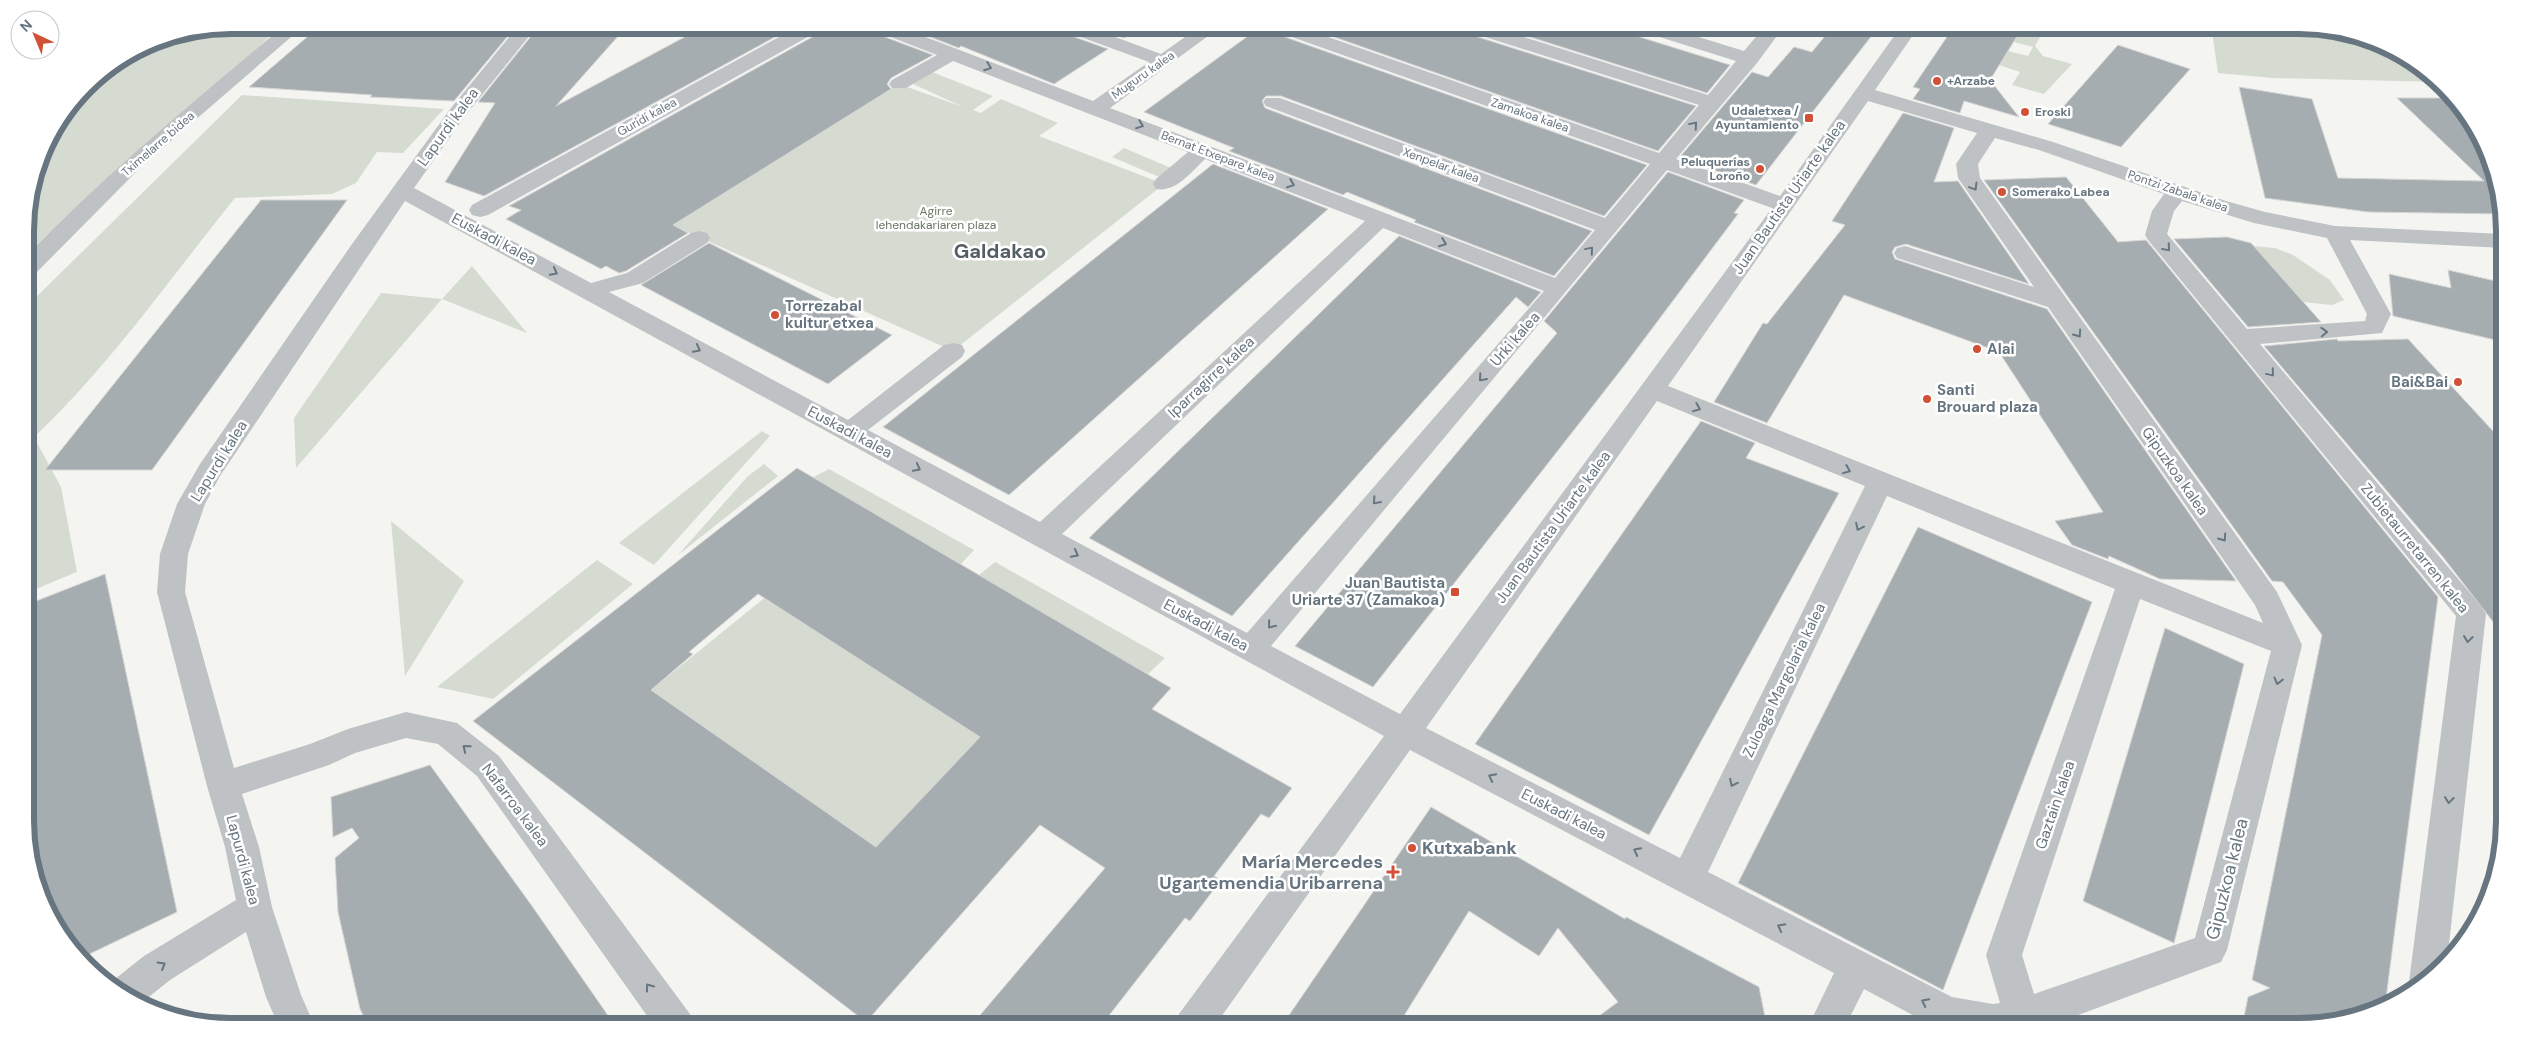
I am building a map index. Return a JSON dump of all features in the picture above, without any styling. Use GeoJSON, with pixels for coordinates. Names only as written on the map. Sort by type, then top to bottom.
{"type":"FeatureCollection","features":[{"type":"Feature","properties":{"kind":"street","name":"Tximelarre bidea"},"geometry":{"type":"LineString","coordinates":[[34,262],[135,162],[285,34]]}},
{"type":"Feature","properties":{"kind":"street","name":"Lapurdi kalea"},"geometry":{"type":"LineString","coordinates":[[293,1018],[284,997],[255,907],[242,847],[223,786],[171,592],[174,554],[191,504],[209,471],[360,249],[404,191],[458,112],[522,34]]}},
{"type":"Feature","properties":{"kind":"street","name":"Guridi kalea"},"geometry":{"type":"LineString","coordinates":[[480,210],[799,34]]}},
{"type":"Feature","properties":{"kind":"street","name":"Bernat Etxepare kalea"},"geometry":{"type":"LineString","coordinates":[[900,34],[1559,288]]}},
{"type":"Feature","properties":{"kind":"street"},"geometry":{"type":"LineString","coordinates":[[1090,34],[1163,61]]}},
{"type":"Feature","properties":{"kind":"street","name":"Muguru kalea"},"geometry":{"type":"LineString","coordinates":[[1096,108],[1201,34]]}},
{"type":"Feature","properties":{"kind":"street","name":"Zamakoa kalea"},"geometry":{"type":"LineString","coordinates":[[1301,34],[1785,205]]}},
{"type":"Feature","properties":{"kind":"street"},"geometry":{"type":"LineString","coordinates":[[1495,34],[1713,103]]}},
{"type":"Feature","properties":{"kind":"street"},"geometry":{"type":"LineString","coordinates":[[1670,34],[1750,59]]}},
{"type":"Feature","properties":{"kind":"street","name":"Urki kalea"},"geometry":{"type":"LineString","coordinates":[[1251,649],[1559,288],[1769,34]]}},
{"type":"Feature","properties":{"kind":"street","name":"Juan Bautista Uriarte kalea"},"geometry":{"type":"LineString","coordinates":[[1198,1018],[1785,205],[1905,34]]}},
{"type":"Feature","properties":{"kind":"street"},"geometry":{"type":"LineString","coordinates":[[899,84],[952,54]]}},
{"type":"Feature","properties":{"kind":"street","name":"Pontzi Zabala kalea"},"geometry":{"type":"LineString","coordinates":[[1863,93],[1990,129],[2177,192],[2262,218],[2335,233],[2496,241]]}},
{"type":"Feature","properties":{"kind":"street","name":"Xenpelar kalea"},"geometry":{"type":"LineString","coordinates":[[1273,102],[1609,227]]}},
{"type":"Feature","properties":{"kind":"street","name":"Gipuzkoa kalea"},"geometry":{"type":"LineString","coordinates":[[1990,129],[1967,164],[1969,178],[2054,301],[2267,600],[2287,645],[2209,950],[2033,1018]]}},
{"type":"Feature","properties":{"kind":"street"},"geometry":{"type":"LineString","coordinates":[[1164,184],[1203,150]]}},
{"type":"Feature","properties":{"kind":"street","name":"Euskadi kalea"},"geometry":{"type":"LineString","coordinates":[[404,191],[1405,732],[1948,1014],[1970,1018]]}},
{"type":"Feature","properties":{"kind":"street","name":"Zubietaurretarren kalea"},"geometry":{"type":"LineString","coordinates":[[2177,192],[2162,211],[2156,235],[2471,614],[2430,969]]}},
{"type":"Feature","properties":{"kind":"street","name":"Iparragirre kalea"},"geometry":{"type":"LineString","coordinates":[[1042,536],[1380,219]]}},
{"type":"Feature","properties":{"kind":"street"},"geometry":{"type":"LineString","coordinates":[[2240,337],[2374,328],[2379,314],[2335,233]]}},
{"type":"Feature","properties":{"kind":"street"},"geometry":{"type":"LineString","coordinates":[[588,290],[635,278],[700,238]]}},
{"type":"Feature","properties":{"kind":"street"},"geometry":{"type":"LineString","coordinates":[[1905,253],[2054,301]]}},
{"type":"Feature","properties":{"kind":"street"},"geometry":{"type":"LineString","coordinates":[[849,432],[953,351]]}},
{"type":"Feature","properties":{"kind":"street"},"geometry":{"type":"LineString","coordinates":[[1652,389],[1880,483],[2287,645]]}},
{"type":"Feature","properties":{"kind":"street","name":"Zuloaga Margolaria kalea"},"geometry":{"type":"LineString","coordinates":[[1688,878],[1880,483]]}},
{"type":"Feature","properties":{"kind":"street","name":"Gaztain kalea"},"geometry":{"type":"LineString","coordinates":[[2024,1018],[2004,955],[2131,584]]}},
{"type":"Feature","properties":{"kind":"street","name":"Nafarroa kalea"},"geometry":{"type":"LineString","coordinates":[[223,786],[318,755],[348,742],[406,725],[446,732],[488,766],[670,1018]]}},
{"type":"Feature","properties":{"kind":"street"},"geometry":{"type":"LineString","coordinates":[[129,990],[157,968],[255,907]]}},
{"type":"Feature","properties":{"kind":"street"},"geometry":{"type":"LineString","coordinates":[[1830,1018],[1856,967]]}},
{"type":"Feature","properties":{"kind":"green space"},"geometry":{"type":"Polygon","coordinates":[[[272,34],[34,273],[35,205],[44,167],[60,132],[91,91],[132,60],[167,44],[205,35],[272,34]]]}},
{"type":"Feature","properties":{"kind":"green space"},"geometry":{"type":"Polygon","coordinates":[[[2019,34],[2042,34],[2035,46],[2043,56],[2072,64],[2044,94],[2012,85],[2020,72],[1999,65],[2008,51],[2028,56],[2033,47],[2014,42],[2019,34]]]}},
{"type":"Feature","properties":{"kind":"green space"},"geometry":{"type":"Polygon","coordinates":[[[2212,34],[2312,34],[2325,35],[2363,44],[2398,60],[2428,82],[2272,78],[2218,73],[2212,34]]]}},
{"type":"Feature","properties":{"kind":"green space","name":"Agirre lehendakariaren plaza"},"geometry":{"type":"Polygon","coordinates":[[[932,72],[993,96],[973,110],[981,113],[1001,99],[1058,123],[1039,136],[1164,184],[953,351],[672,225],[899,84],[963,107],[913,84],[932,72]]]}},
{"type":"Feature","properties":{"kind":"green space"},"geometry":{"type":"Polygon","coordinates":[[[242,95],[444,109],[403,153],[377,152],[356,183],[332,194],[235,198],[88,382],[34,437],[34,299],[242,95]]]}},
{"type":"Feature","properties":{"kind":"green space"},"geometry":{"type":"Polygon","coordinates":[[[1124,148],[1183,173],[1171,182],[1112,157],[1124,148]]]}},
{"type":"Feature","properties":{"kind":"green space"},"geometry":{"type":"Polygon","coordinates":[[[2253,246],[2275,248],[2293,255],[2330,280],[2344,300],[2332,305],[2303,302],[2253,246]]]}},
{"type":"Feature","properties":{"kind":"green space"},"geometry":{"type":"Polygon","coordinates":[[[472,266],[527,333],[442,299],[472,266]]]}},
{"type":"Feature","properties":{"kind":"green space"},"geometry":{"type":"Polygon","coordinates":[[[381,293],[442,299],[296,468],[294,418],[381,293]]]}},
{"type":"Feature","properties":{"kind":"green space"},"geometry":{"type":"Polygon","coordinates":[[[762,431],[770,436],[654,565],[619,543],[762,431]]]}},
{"type":"Feature","properties":{"kind":"green space"},"geometry":{"type":"Polygon","coordinates":[[[34,437],[61,487],[77,572],[34,590],[34,437]]]}},
{"type":"Feature","properties":{"kind":"green space"},"geometry":{"type":"Polygon","coordinates":[[[764,464],[778,476],[678,555],[748,476],[764,464]]]}},
{"type":"Feature","properties":{"kind":"green space"},"geometry":{"type":"Polygon","coordinates":[[[829,469],[974,550],[960,565],[812,478],[829,469]]]}},
{"type":"Feature","properties":{"kind":"green space"},"geometry":{"type":"Polygon","coordinates":[[[391,521],[464,581],[405,676],[391,521]]]}},
{"type":"Feature","properties":{"kind":"green space"},"geometry":{"type":"Polygon","coordinates":[[[597,560],[633,584],[493,699],[437,687],[597,560]]]}},
{"type":"Feature","properties":{"kind":"green space"},"geometry":{"type":"Polygon","coordinates":[[[995,562],[1165,658],[1147,675],[979,575],[995,562]]]}},
{"type":"Feature","properties":{"kind":"green space"},"geometry":{"type":"Polygon","coordinates":[[[789,578],[1015,724],[876,847],[651,690],[789,578]]]}},
{"type":"Feature","properties":{"kind":"building"},"geometry":{"type":"Polygon","coordinates":[[[311,34],[510,34],[454,101],[370,97],[372,95],[249,87],[311,34]]]}},
{"type":"Feature","properties":{"kind":"building"},"geometry":{"type":"Polygon","coordinates":[[[533,34],[620,34],[556,106],[690,34],[781,34],[484,196],[445,182],[495,103],[478,102],[533,34]]]}},
{"type":"Feature","properties":{"kind":"building"},"geometry":{"type":"Polygon","coordinates":[[[818,34],[877,34],[933,55],[891,78],[887,84],[891,89],[673,225],[688,233],[626,271],[619,273],[606,266],[601,269],[506,219],[521,210],[509,206],[818,34]]]}},
{"type":"Feature","properties":{"kind":"building"},"geometry":{"type":"Polygon","coordinates":[[[922,34],[1066,34],[1108,49],[1054,84],[961,46],[959,48],[922,34]]]}},
{"type":"Feature","properties":{"kind":"building"},"geometry":{"type":"Polygon","coordinates":[[[1113,34],[1130,34],[1124,38],[1113,34]]]}},
{"type":"Feature","properties":{"kind":"building"},"geometry":{"type":"Polygon","coordinates":[[[1251,34],[1276,34],[1647,165],[1604,216],[1281,96],[1266,96],[1262,101],[1265,108],[1592,231],[1554,276],[1414,222],[1416,220],[1347,192],[1343,195],[1229,151],[1234,148],[1144,112],[1251,34]]]}},
{"type":"Feature","properties":{"kind":"building"},"geometry":{"type":"Polygon","coordinates":[[[1326,34],[1468,34],[1696,106],[1658,151],[1326,34]]]}},
{"type":"Feature","properties":{"kind":"building"},"geometry":{"type":"Polygon","coordinates":[[[1520,34],[1630,34],[1730,65],[1707,93],[1520,34]]]}},
{"type":"Feature","properties":{"kind":"building"},"geometry":{"type":"Polygon","coordinates":[[[1827,34],[1873,34],[1756,185],[1679,158],[1752,72],[1768,77],[1794,47],[1812,52],[1827,34]]]}},
{"type":"Feature","properties":{"kind":"building"},"geometry":{"type":"Polygon","coordinates":[[[1949,34],[2018,34],[1990,80],[2019,117],[1964,101],[1960,113],[1913,99],[1920,89],[1913,87],[1949,34]]]}},
{"type":"Feature","properties":{"kind":"building"},"geometry":{"type":"Polygon","coordinates":[[[2118,45],[2190,69],[2121,147],[2048,124],[2118,45]]]}},
{"type":"Feature","properties":{"kind":"building"},"geometry":{"type":"Polygon","coordinates":[[[2239,87],[2312,99],[2338,178],[2484,181],[2397,98],[2445,98],[2463,121],[2481,155],[2490,180],[2496,214],[2368,212],[2265,198],[2239,87]]]}},
{"type":"Feature","properties":{"kind":"building"},"geometry":{"type":"Polygon","coordinates":[[[1903,113],[1954,128],[1934,182],[1958,181],[2029,284],[1906,244],[1895,247],[1892,252],[1895,259],[2047,309],[2236,581],[2160,579],[2109,556],[2108,559],[2072,545],[2055,521],[2103,512],[1999,352],[1844,295],[1767,423],[1714,402],[1763,323],[1767,324],[1845,225],[1832,221],[1903,113]]]}},
{"type":"Feature","properties":{"kind":"building"},"geometry":{"type":"Polygon","coordinates":[[[1213,164],[1328,209],[1009,495],[883,427],[1213,164]]]}},
{"type":"Feature","properties":{"kind":"building"},"geometry":{"type":"Polygon","coordinates":[[[1668,172],[1744,200],[1734,213],[1738,214],[1624,366],[1373,687],[1295,646],[1557,333],[1544,321],[1668,172]]]}},
{"type":"Feature","properties":{"kind":"building"},"geometry":{"type":"Polygon","coordinates":[[[2066,177],[2118,242],[2146,240],[2438,597],[2386,998],[2363,1008],[2325,1017],[2244,1018],[2248,997],[2270,988],[2252,980],[2322,635],[2283,582],[2272,581],[1984,180],[2066,177]]]}},
{"type":"Feature","properties":{"kind":"building"},"geometry":{"type":"Polygon","coordinates":[[[261,200],[347,200],[152,470],[45,470],[261,200]]]}},
{"type":"Feature","properties":{"kind":"building"},"geometry":{"type":"Polygon","coordinates":[[[1399,236],[1541,292],[1528,307],[1516,297],[1232,616],[1089,538],[1399,236]]]}},
{"type":"Feature","properties":{"kind":"building"},"geometry":{"type":"Polygon","coordinates":[[[2227,237],[2251,243],[2321,322],[2248,327],[2174,239],[2227,237]]]}},
{"type":"Feature","properties":{"kind":"building","name":"Torrezabal kultur etxea"},"geometry":{"type":"Polygon","coordinates":[[[709,243],[892,335],[828,384],[641,285],[709,243]]]}},
{"type":"Feature","properties":{"kind":"building"},"geometry":{"type":"Polygon","coordinates":[[[2448,270],[2496,281],[2496,340],[2393,316],[2389,274],[2451,288],[2448,270]]]}},
{"type":"Feature","properties":{"kind":"building"},"geometry":{"type":"Polygon","coordinates":[[[2337,339],[2338,341],[2408,339],[2496,434],[2496,626],[2443,557],[2264,346],[2337,339]]]}},
{"type":"Feature","properties":{"kind":"building"},"geometry":{"type":"Polygon","coordinates":[[[1701,421],[1755,443],[1746,458],[1839,493],[1649,835],[1475,744],[1701,421]]]}},
{"type":"Feature","properties":{"kind":"building"},"geometry":{"type":"Polygon","coordinates":[[[797,468],[1171,688],[1152,709],[1292,788],[1269,818],[1261,814],[1214,876],[1221,880],[1190,921],[1185,918],[1107,1018],[978,1018],[1105,868],[1040,825],[870,1018],[861,1018],[473,721],[797,468]],[[758,594],[689,652],[693,654],[651,690],[876,847],[980,737],[758,594]]]}},
{"type":"Feature","properties":{"kind":"building"},"geometry":{"type":"Polygon","coordinates":[[[1918,527],[2092,602],[1943,990],[1738,883],[1918,527]]]}},
{"type":"Feature","properties":{"kind":"building"},"geometry":{"type":"Polygon","coordinates":[[[105,574],[177,912],[87,955],[67,931],[54,908],[44,885],[35,847],[34,602],[105,574]]]}},
{"type":"Feature","properties":{"kind":"building"},"geometry":{"type":"Polygon","coordinates":[[[2165,628],[2244,664],[2174,943],[2083,901],[2165,628]]]}},
{"type":"Feature","properties":{"kind":"building"},"geometry":{"type":"Polygon","coordinates":[[[430,765],[610,1018],[364,1018],[360,1009],[338,912],[335,858],[359,838],[352,828],[333,837],[331,797],[430,765]]]}},
{"type":"Feature","properties":{"kind":"building"},"geometry":{"type":"Polygon","coordinates":[[[1431,807],[1625,919],[1626,917],[1759,987],[1765,1018],[1596,1018],[1618,1002],[1558,928],[1539,956],[1469,911],[1403,1018],[1287,1018],[1431,807]]]}},
{"type":"Feature","properties":{"kind":"place","name":"+Arzabe"},"geometry":{"type":"Point","coordinates":[1937,81]}},
{"type":"Feature","properties":{"kind":"place","name":"Eroski"},"geometry":{"type":"Point","coordinates":[2025,112]}},
{"type":"Feature","properties":{"kind":"place","name":"Udaletxea / Ayuntamiento"},"geometry":{"type":"Point","coordinates":[1809,118]}},
{"type":"Feature","properties":{"kind":"place","name":"Peluquerías Loroño"},"geometry":{"type":"Point","coordinates":[1760,169]}},
{"type":"Feature","properties":{"kind":"place","name":"Somerako Labea"},"geometry":{"type":"Point","coordinates":[2002,192]}},
{"type":"Feature","properties":{"kind":"place","name":"Torrezabal kultur etxea"},"geometry":{"type":"Point","coordinates":[775,315]}},
{"type":"Feature","properties":{"kind":"place","name":"Alai"},"geometry":{"type":"Point","coordinates":[1977,349]}},
{"type":"Feature","properties":{"kind":"place","name":"Bai&Bai"},"geometry":{"type":"Point","coordinates":[2458,382]}},
{"type":"Feature","properties":{"kind":"place","name":"Santi Brouard plaza"},"geometry":{"type":"Point","coordinates":[1927,399]}},
{"type":"Feature","properties":{"kind":"place","name":"Juan Bautista Uriarte 37 (Zamakoa)"},"geometry":{"type":"Point","coordinates":[1455,592]}},
{"type":"Feature","properties":{"kind":"place","name":"Kutxabank"},"geometry":{"type":"Point","coordinates":[1412,848]}},
{"type":"Feature","properties":{"kind":"place","name":"María Mercedes Ugartemendia Uribarrena"},"geometry":{"type":"Point","coordinates":[1393,872]}},
{"type":"Feature","properties":{"kind":"district","name":"Galdakao"},"geometry":{"type":"Point","coordinates":[1000,251]}}]}
